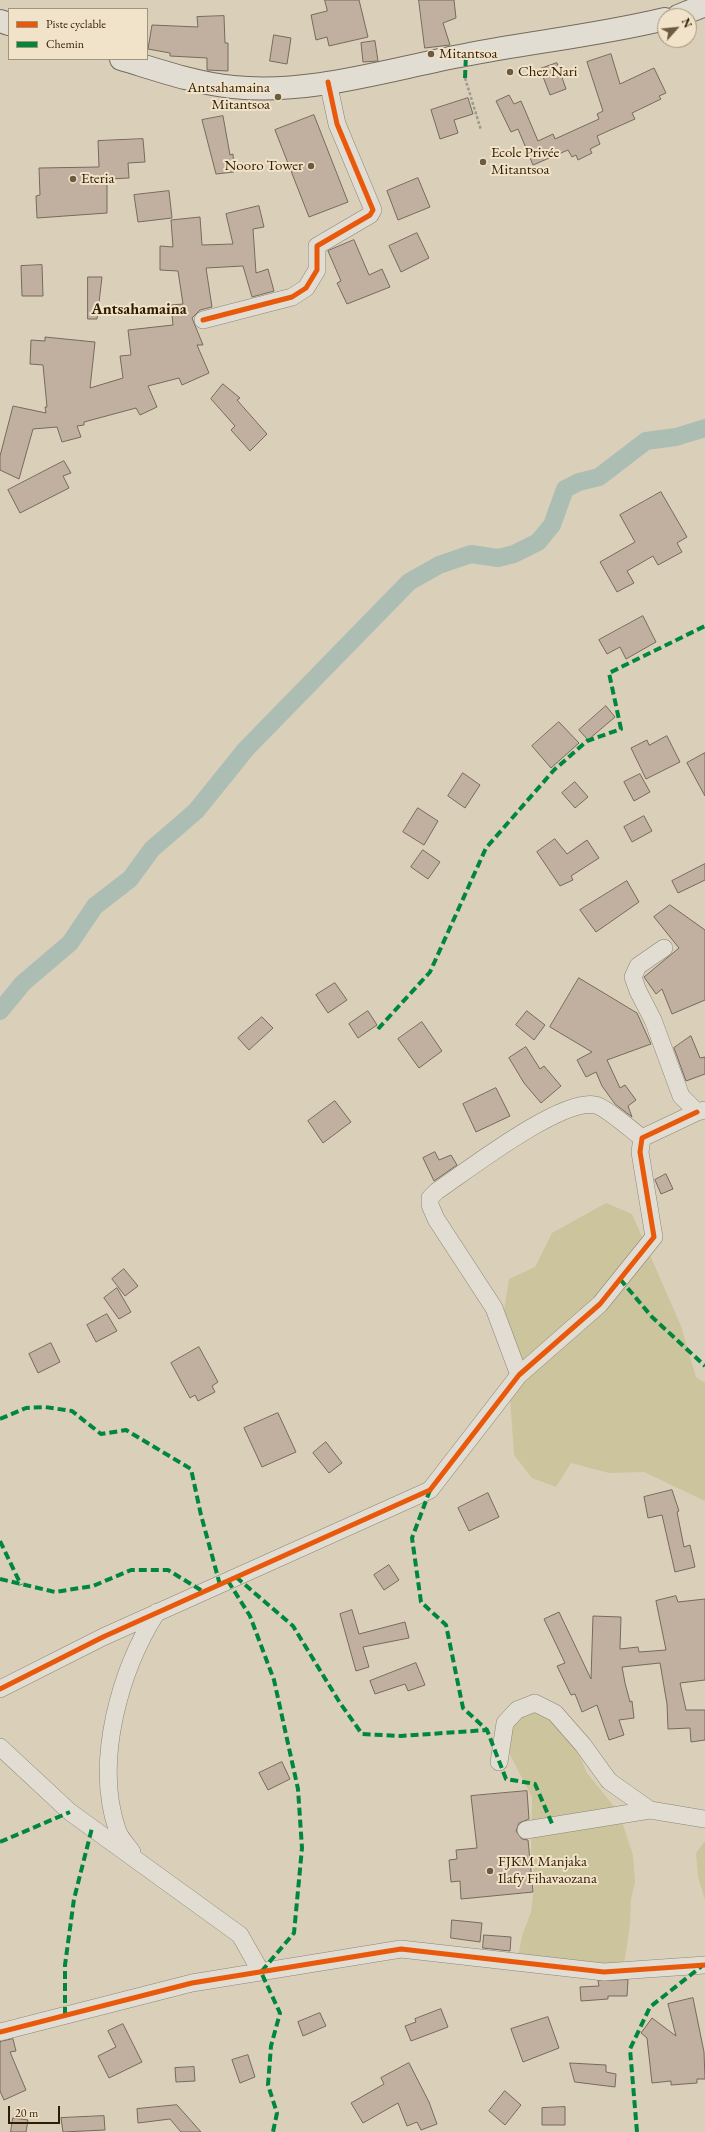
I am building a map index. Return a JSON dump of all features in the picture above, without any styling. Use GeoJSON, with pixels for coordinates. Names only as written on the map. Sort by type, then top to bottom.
{"type":"FeatureCollection","features":[{"type":"Feature","properties":{"kind":"main road"},"geometry":{"type":"LineString","coordinates":[[124,60],[191,81],[233,87],[302,87],[466,54],[628,28],[657,21]]}},
{"type":"Feature","properties":{"kind":"street"},"geometry":{"type":"LineString","coordinates":[[203,320],[292,298],[306,288],[317,270],[317,246],[370,216],[373,210],[337,124],[328,82]]}},
{"type":"Feature","properties":{"kind":"street"},"geometry":{"type":"LineString","coordinates":[[642,1138],[701,1111],[681,1096],[653,1020],[638,992],[633,977],[638,966],[664,948]]}},
{"type":"Feature","properties":{"kind":"street"},"geometry":{"type":"LineString","coordinates":[[519,1375],[494,1308],[436,1219],[430,1206],[430,1198],[437,1191],[539,1122],[570,1107],[584,1103],[597,1105],[642,1138]]}},
{"type":"Feature","properties":{"kind":"street"},"geometry":{"type":"LineString","coordinates":[[0,1689],[103,1637],[157,1612],[430,1490],[519,1375],[600,1304],[654,1237],[640,1152],[642,1138]]}},
{"type":"Feature","properties":{"kind":"street"},"geometry":{"type":"LineString","coordinates":[[140,1864],[117,1830],[109,1794],[110,1750],[120,1691],[144,1633],[157,1612]]}},
{"type":"Feature","properties":{"kind":"street"},"geometry":{"type":"LineString","coordinates":[[499,1762],[505,1723],[517,1710],[535,1703],[555,1713],[583,1745],[609,1781],[650,1810]]}},
{"type":"Feature","properties":{"kind":"street"},"geometry":{"type":"LineString","coordinates":[[0,1747],[70,1812],[240,1935],[261,1972]]}},
{"type":"Feature","properties":{"kind":"street"},"geometry":{"type":"LineString","coordinates":[[526,1830],[650,1810],[705,1819]]}},
{"type":"Feature","properties":{"kind":"street"},"geometry":{"type":"LineString","coordinates":[[0,2032],[192,1983],[401,1949],[604,1972],[705,1965]]}},
{"type":"Feature","properties":{"kind":"path"},"geometry":{"type":"LineString","coordinates":[[465,78],[481,130]]}},
{"type":"Feature","properties":{"kind":"shaded area"},"geometry":{"type":"Polygon","coordinates":[[[606,1203],[632,1214],[681,1326],[696,1377],[705,1383],[705,1501],[644,1472],[609,1473],[571,1463],[556,1487],[532,1478],[514,1455],[504,1311],[509,1279],[535,1267],[552,1233],[606,1203]]]}},
{"type":"Feature","properties":{"kind":"shaded area"},"geometry":{"type":"Polygon","coordinates":[[[540,1711],[571,1736],[587,1773],[621,1815],[633,1855],[635,1882],[631,1899],[630,1924],[625,1959],[615,1971],[517,1962],[522,1936],[531,1912],[535,1879],[531,1856],[532,1797],[510,1755],[504,1734],[519,1714],[540,1711]]]}},
{"type":"Feature","properties":{"kind":"shaded area"},"geometry":{"type":"Polygon","coordinates":[[[705,1841],[705,1900],[698,1877],[696,1853],[705,1841]]]}},
{"type":"Feature","properties":{"kind":"building"},"geometry":{"type":"Polygon","coordinates":[[[325,0],[359,0],[368,37],[329,46],[327,37],[316,40],[311,15],[327,11],[325,0]]]}},
{"type":"Feature","properties":{"kind":"building"},"geometry":{"type":"Polygon","coordinates":[[[419,0],[454,0],[456,18],[443,23],[450,45],[425,48],[419,0]]]}},
{"type":"Feature","properties":{"kind":"building"},"geometry":{"type":"Polygon","coordinates":[[[224,16],[225,43],[228,43],[228,71],[207,70],[207,58],[170,56],[170,53],[148,49],[152,25],[198,27],[197,17],[224,16]]]}},
{"type":"Feature","properties":{"kind":"building"},"geometry":{"type":"Polygon","coordinates":[[[274,35],[291,38],[287,64],[270,61],[274,35]]]}},
{"type":"Feature","properties":{"kind":"building"},"geometry":{"type":"Polygon","coordinates":[[[375,41],[378,61],[363,62],[361,43],[375,41]]]}},
{"type":"Feature","properties":{"kind":"building"},"geometry":{"type":"Polygon","coordinates":[[[611,54],[620,84],[654,68],[666,93],[659,96],[661,99],[632,113],[635,119],[597,136],[600,144],[590,149],[592,153],[578,160],[576,155],[572,157],[568,150],[533,165],[518,129],[511,132],[496,101],[509,95],[514,104],[521,101],[538,141],[553,134],[555,139],[599,119],[597,114],[603,111],[587,62],[611,54]]]}},
{"type":"Feature","properties":{"kind":"building"},"geometry":{"type":"Polygon","coordinates":[[[557,63],[566,89],[550,95],[540,69],[557,63]]]}},
{"type":"Feature","properties":{"kind":"building"},"geometry":{"type":"Polygon","coordinates":[[[468,98],[473,114],[454,120],[458,133],[440,139],[431,110],[468,98]]]}},
{"type":"Feature","properties":{"kind":"building","name":"Nooro Tower"},"geometry":{"type":"Polygon","coordinates":[[[314,115],[348,202],[309,217],[275,130],[314,115]]]}},
{"type":"Feature","properties":{"kind":"building"},"geometry":{"type":"Polygon","coordinates":[[[223,116],[230,155],[233,154],[234,172],[216,174],[202,120],[223,116]]]}},
{"type":"Feature","properties":{"kind":"building"},"geometry":{"type":"Polygon","coordinates":[[[143,139],[145,162],[128,163],[129,178],[107,179],[107,213],[37,218],[36,196],[40,195],[39,168],[99,167],[98,141],[143,139]]]}},
{"type":"Feature","properties":{"kind":"building"},"geometry":{"type":"Polygon","coordinates":[[[418,178],[430,207],[398,220],[387,191],[418,178]]]}},
{"type":"Feature","properties":{"kind":"building"},"geometry":{"type":"Polygon","coordinates":[[[169,191],[172,218],[138,222],[134,195],[169,191]]]}},
{"type":"Feature","properties":{"kind":"building"},"geometry":{"type":"Polygon","coordinates":[[[259,206],[264,227],[253,229],[256,273],[268,269],[274,291],[252,297],[243,266],[206,268],[212,307],[200,310],[192,318],[203,345],[197,345],[209,373],[182,385],[179,378],[148,386],[157,407],[140,415],[136,408],[84,422],[84,425],[77,426],[81,437],[62,442],[57,427],[33,429],[19,479],[0,470],[0,456],[13,406],[46,413],[45,407],[47,407],[43,365],[30,364],[31,340],[45,341],[45,337],[95,342],[90,388],[123,378],[120,356],[131,355],[128,330],[173,325],[171,305],[183,304],[178,271],[160,270],[160,246],[173,247],[171,220],[200,217],[202,245],[233,244],[226,214],[259,206]]]}},
{"type":"Feature","properties":{"kind":"building"},"geometry":{"type":"Polygon","coordinates":[[[417,233],[429,258],[401,272],[389,246],[417,233]]]}},
{"type":"Feature","properties":{"kind":"building"},"geometry":{"type":"Polygon","coordinates":[[[354,240],[369,275],[382,269],[390,287],[347,304],[337,283],[341,281],[328,251],[354,240]]]}},
{"type":"Feature","properties":{"kind":"building"},"geometry":{"type":"Polygon","coordinates":[[[42,265],[43,296],[22,296],[21,266],[42,265]]]}},
{"type":"Feature","properties":{"kind":"building"},"geometry":{"type":"Polygon","coordinates":[[[88,277],[102,277],[97,319],[88,319],[88,277]]]}},
{"type":"Feature","properties":{"kind":"building"},"geometry":{"type":"Polygon","coordinates":[[[223,384],[240,398],[237,400],[267,434],[250,451],[231,430],[235,426],[211,399],[223,384]]]}},
{"type":"Feature","properties":{"kind":"building"},"geometry":{"type":"Polygon","coordinates":[[[64,461],[71,473],[63,476],[69,488],[20,513],[8,490],[64,461]]]}},
{"type":"Feature","properties":{"kind":"building"},"geometry":{"type":"Polygon","coordinates":[[[661,492],[687,537],[677,543],[682,552],[658,565],[653,556],[627,571],[634,583],[617,592],[600,562],[635,542],[620,515],[661,492]]]}},
{"type":"Feature","properties":{"kind":"building"},"geometry":{"type":"Polygon","coordinates":[[[643,616],[656,642],[626,659],[620,647],[607,654],[599,640],[643,616]]]}},
{"type":"Feature","properties":{"kind":"building"},"geometry":{"type":"Polygon","coordinates":[[[606,706],[615,717],[588,740],[579,730],[606,706]]]}},
{"type":"Feature","properties":{"kind":"building"},"geometry":{"type":"Polygon","coordinates":[[[559,722],[579,743],[551,768],[532,746],[559,722]]]}},
{"type":"Feature","properties":{"kind":"building"},"geometry":{"type":"Polygon","coordinates":[[[667,736],[680,762],[646,779],[631,748],[647,740],[649,745],[667,736]]]}},
{"type":"Feature","properties":{"kind":"building"},"geometry":{"type":"Polygon","coordinates":[[[705,753],[705,796],[687,763],[705,753]]]}},
{"type":"Feature","properties":{"kind":"building"},"geometry":{"type":"Polygon","coordinates":[[[463,773],[480,785],[465,808],[448,796],[463,773]]]}},
{"type":"Feature","properties":{"kind":"building"},"geometry":{"type":"Polygon","coordinates":[[[640,774],[650,792],[634,801],[624,782],[640,774]]]}},
{"type":"Feature","properties":{"kind":"building"},"geometry":{"type":"Polygon","coordinates":[[[575,782],[588,797],[575,808],[562,793],[575,782]]]}},
{"type":"Feature","properties":{"kind":"building"},"geometry":{"type":"Polygon","coordinates":[[[418,808],[438,821],[424,845],[403,832],[418,808]]]}},
{"type":"Feature","properties":{"kind":"building"},"geometry":{"type":"Polygon","coordinates":[[[644,816],[652,831],[632,842],[624,827],[644,816]]]}},
{"type":"Feature","properties":{"kind":"building"},"geometry":{"type":"Polygon","coordinates":[[[555,839],[567,854],[587,840],[599,858],[571,876],[573,880],[560,886],[537,852],[555,839]]]}},
{"type":"Feature","properties":{"kind":"building"},"geometry":{"type":"Polygon","coordinates":[[[423,850],[440,862],[428,879],[411,867],[423,850]]]}},
{"type":"Feature","properties":{"kind":"building"},"geometry":{"type":"Polygon","coordinates":[[[705,864],[705,880],[678,893],[672,881],[705,864]]]}},
{"type":"Feature","properties":{"kind":"building"},"geometry":{"type":"Polygon","coordinates":[[[627,881],[639,902],[596,932],[580,910],[627,881]]]}},
{"type":"Feature","properties":{"kind":"building"},"geometry":{"type":"Polygon","coordinates":[[[670,905],[705,930],[705,1000],[672,1014],[662,989],[656,994],[644,977],[679,948],[654,917],[670,905]]]}},
{"type":"Feature","properties":{"kind":"building"},"geometry":{"type":"Polygon","coordinates":[[[579,978],[637,1013],[651,1044],[607,1060],[620,1088],[625,1085],[636,1100],[628,1106],[632,1117],[615,1104],[602,1086],[596,1072],[586,1077],[577,1060],[592,1052],[550,1027],[579,978]]]}},
{"type":"Feature","properties":{"kind":"building"},"geometry":{"type":"Polygon","coordinates":[[[335,983],[347,1000],[328,1013],[316,995],[335,983]]]}},
{"type":"Feature","properties":{"kind":"building"},"geometry":{"type":"Polygon","coordinates":[[[368,1011],[377,1025],[358,1038],[349,1024],[368,1011]]]}},
{"type":"Feature","properties":{"kind":"building"},"geometry":{"type":"Polygon","coordinates":[[[527,1011],[545,1025],[534,1040],[516,1025],[527,1011]]]}},
{"type":"Feature","properties":{"kind":"building"},"geometry":{"type":"Polygon","coordinates":[[[262,1017],[273,1028],[249,1050],[238,1038],[262,1017]]]}},
{"type":"Feature","properties":{"kind":"building"},"geometry":{"type":"Polygon","coordinates":[[[422,1022],[442,1051],[419,1068],[398,1039],[422,1022]]]}},
{"type":"Feature","properties":{"kind":"building"},"geometry":{"type":"Polygon","coordinates":[[[691,1036],[700,1058],[705,1057],[705,1074],[686,1081],[674,1048],[691,1036]]]}},
{"type":"Feature","properties":{"kind":"building"},"geometry":{"type":"Polygon","coordinates":[[[526,1047],[540,1069],[544,1066],[561,1086],[541,1103],[524,1083],[509,1058],[526,1047]]]}},
{"type":"Feature","properties":{"kind":"building"},"geometry":{"type":"Polygon","coordinates":[[[496,1088],[510,1116],[476,1132],[463,1104],[496,1088]]]}},
{"type":"Feature","properties":{"kind":"building"},"geometry":{"type":"Polygon","coordinates":[[[335,1101],[351,1122],[323,1143],[308,1121],[335,1101]]]}},
{"type":"Feature","properties":{"kind":"building"},"geometry":{"type":"Polygon","coordinates":[[[435,1152],[439,1160],[451,1155],[457,1165],[434,1181],[423,1158],[435,1152]]]}},
{"type":"Feature","properties":{"kind":"building"},"geometry":{"type":"Polygon","coordinates":[[[666,1174],[673,1189],[661,1194],[655,1180],[666,1174]]]}},
{"type":"Feature","properties":{"kind":"building"},"geometry":{"type":"Polygon","coordinates":[[[124,1269],[138,1286],[125,1296],[112,1279],[124,1269]]]}},
{"type":"Feature","properties":{"kind":"building"},"geometry":{"type":"Polygon","coordinates":[[[117,1288],[131,1312],[119,1319],[104,1298],[117,1288]]]}},
{"type":"Feature","properties":{"kind":"building"},"geometry":{"type":"Polygon","coordinates":[[[107,1314],[117,1331],[96,1342],[87,1325],[107,1314]]]}},
{"type":"Feature","properties":{"kind":"building"},"geometry":{"type":"Polygon","coordinates":[[[51,1343],[60,1362],[38,1373],[29,1354],[51,1343]]]}},
{"type":"Feature","properties":{"kind":"building"},"geometry":{"type":"Polygon","coordinates":[[[199,1347],[218,1382],[212,1386],[215,1392],[198,1401],[195,1395],[190,1398],[171,1363],[199,1347]]]}},
{"type":"Feature","properties":{"kind":"building"},"geometry":{"type":"Polygon","coordinates":[[[278,1413],[296,1452],[262,1467],[244,1428],[278,1413]]]}},
{"type":"Feature","properties":{"kind":"building"},"geometry":{"type":"Polygon","coordinates":[[[326,1442],[342,1463],[329,1473],[313,1453],[326,1442]]]}},
{"type":"Feature","properties":{"kind":"building"},"geometry":{"type":"Polygon","coordinates":[[[672,1490],[679,1511],[677,1512],[684,1547],[690,1545],[695,1567],[675,1572],[662,1515],[648,1518],[644,1497],[672,1490]]]}},
{"type":"Feature","properties":{"kind":"building"},"geometry":{"type":"Polygon","coordinates":[[[488,1493],[499,1517],[469,1531],[458,1508],[488,1493]]]}},
{"type":"Feature","properties":{"kind":"building"},"geometry":{"type":"Polygon","coordinates":[[[389,1565],[399,1580],[384,1590],[374,1575],[389,1565]]]}},
{"type":"Feature","properties":{"kind":"building"},"geometry":{"type":"Polygon","coordinates":[[[676,1596],[678,1602],[705,1599],[705,1680],[680,1683],[686,1710],[705,1710],[705,1740],[691,1742],[690,1728],[668,1729],[667,1704],[660,1663],[622,1667],[630,1702],[632,1701],[634,1718],[619,1720],[624,1735],[609,1740],[597,1705],[582,1712],[575,1694],[571,1695],[557,1666],[565,1663],[544,1619],[559,1612],[591,1679],[593,1616],[621,1617],[620,1649],[638,1647],[639,1652],[666,1650],[656,1601],[676,1596]]]}},
{"type":"Feature","properties":{"kind":"building"},"geometry":{"type":"Polygon","coordinates":[[[352,1610],[359,1634],[405,1622],[409,1638],[363,1647],[369,1667],[356,1671],[340,1614],[352,1610]]]}},
{"type":"Feature","properties":{"kind":"building"},"geometry":{"type":"Polygon","coordinates":[[[416,1663],[425,1685],[408,1691],[405,1684],[375,1694],[370,1681],[416,1663]]]}},
{"type":"Feature","properties":{"kind":"building"},"geometry":{"type":"Polygon","coordinates":[[[282,1762],[290,1779],[268,1790],[259,1773],[282,1762]]]}},
{"type":"Feature","properties":{"kind":"building"},"geometry":{"type":"Polygon","coordinates":[[[527,1791],[529,1819],[519,1823],[516,1831],[522,1839],[528,1840],[533,1892],[461,1899],[460,1881],[451,1882],[449,1860],[457,1859],[456,1850],[477,1848],[471,1796],[527,1791]]]}},
{"type":"Feature","properties":{"kind":"building"},"geometry":{"type":"Polygon","coordinates":[[[452,1920],[482,1923],[480,1942],[451,1938],[452,1920]]]}},
{"type":"Feature","properties":{"kind":"building"},"geometry":{"type":"Polygon","coordinates":[[[484,1935],[511,1937],[510,1951],[483,1948],[484,1935]]]}},
{"type":"Feature","properties":{"kind":"building"},"geometry":{"type":"Polygon","coordinates":[[[628,1980],[627,1996],[608,1996],[608,1999],[581,2001],[580,1987],[599,1986],[598,1981],[628,1980]]]}},
{"type":"Feature","properties":{"kind":"building"},"geometry":{"type":"Polygon","coordinates":[[[693,1998],[704,2052],[705,2079],[697,2079],[697,2083],[671,2085],[671,2081],[652,2083],[647,2038],[641,2033],[652,2018],[676,2036],[668,2004],[693,1998]]]}},
{"type":"Feature","properties":{"kind":"building"},"geometry":{"type":"Polygon","coordinates":[[[441,2009],[448,2027],[411,2041],[405,2026],[416,2022],[415,2019],[441,2009]]]}},
{"type":"Feature","properties":{"kind":"building"},"geometry":{"type":"Polygon","coordinates":[[[320,2013],[326,2026],[303,2036],[298,2022],[320,2013]]]}},
{"type":"Feature","properties":{"kind":"building"},"geometry":{"type":"Polygon","coordinates":[[[548,2017],[559,2048],[523,2062],[511,2029],[548,2017]]]}},
{"type":"Feature","properties":{"kind":"building"},"geometry":{"type":"Polygon","coordinates":[[[123,2024],[142,2062],[109,2078],[98,2056],[116,2047],[108,2031],[123,2024]]]}},
{"type":"Feature","properties":{"kind":"building"},"geometry":{"type":"Polygon","coordinates":[[[13,2039],[16,2051],[10,2052],[26,2090],[4,2100],[0,2091],[0,2042],[13,2039]]]}},
{"type":"Feature","properties":{"kind":"building"},"geometry":{"type":"Polygon","coordinates":[[[248,2055],[255,2077],[240,2083],[232,2060],[248,2055]]]}},
{"type":"Feature","properties":{"kind":"building"},"geometry":{"type":"Polygon","coordinates":[[[409,2063],[429,2102],[437,2124],[421,2130],[417,2122],[407,2126],[398,2103],[363,2123],[351,2103],[384,2084],[381,2078],[409,2063]]]}},
{"type":"Feature","properties":{"kind":"building"},"geometry":{"type":"Polygon","coordinates":[[[570,2063],[606,2065],[606,2072],[616,2074],[615,2087],[575,2082],[570,2063]]]}},
{"type":"Feature","properties":{"kind":"building"},"geometry":{"type":"Polygon","coordinates":[[[194,2067],[195,2081],[176,2082],[175,2068],[194,2067]]]}},
{"type":"Feature","properties":{"kind":"building"},"geometry":{"type":"Polygon","coordinates":[[[505,2091],[521,2105],[505,2125],[489,2111],[505,2091]]]}},
{"type":"Feature","properties":{"kind":"building"},"geometry":{"type":"Polygon","coordinates":[[[177,2105],[201,2132],[181,2132],[170,2119],[138,2123],[137,2109],[177,2105]]]}},
{"type":"Feature","properties":{"kind":"building"},"geometry":{"type":"Polygon","coordinates":[[[565,2107],[565,2125],[542,2125],[542,2108],[565,2107]]]}},
{"type":"Feature","properties":{"kind":"building"},"geometry":{"type":"Polygon","coordinates":[[[104,2116],[105,2130],[63,2132],[61,2118],[104,2116]]]}},
{"type":"Feature","properties":{"kind":"building"},"geometry":{"type":"Polygon","coordinates":[[[13,2118],[28,2120],[26,2132],[11,2132],[13,2118]]]}},
{"type":"Feature","properties":{"kind":"waterway"},"geometry":{"type":"LineString","coordinates":[[0,1011],[23,983],[70,943],[95,906],[130,879],[152,849],[196,811],[246,749],[409,582],[439,565],[471,554],[498,558],[514,554],[538,542],[552,525],[565,489],[579,482],[599,477],[646,441],[676,437],[705,428]]}},
{"type":"Feature","properties":{"kind":"marked path"},"geometry":{"type":"LineString","coordinates":[[465,78],[466,54]]}},
{"type":"Feature","properties":{"kind":"marked path"},"geometry":{"type":"LineString","coordinates":[[378,1029],[430,972],[486,848],[554,770],[587,741],[621,729],[609,673],[705,626]]}},
{"type":"Feature","properties":{"kind":"marked path"},"geometry":{"type":"LineString","coordinates":[[620,1279],[652,1317],[705,1366]]}},
{"type":"Feature","properties":{"kind":"marked path"},"geometry":{"type":"LineString","coordinates":[[0,1419],[26,1408],[45,1407],[72,1411],[101,1434],[126,1430],[191,1469],[201,1515],[220,1585]]}},
{"type":"Feature","properties":{"kind":"marked path"},"geometry":{"type":"LineString","coordinates":[[430,1490],[412,1538],[421,1602],[446,1625],[463,1708],[487,1730],[506,1779],[535,1784],[553,1826]]}},
{"type":"Feature","properties":{"kind":"marked path"},"geometry":{"type":"LineString","coordinates":[[0,1541],[21,1585]]}},
{"type":"Feature","properties":{"kind":"marked path"},"geometry":{"type":"LineString","coordinates":[[0,1579],[55,1592],[93,1586],[131,1570],[168,1570],[204,1592]]}},
{"type":"Feature","properties":{"kind":"marked path"},"geometry":{"type":"LineString","coordinates":[[236,1577],[293,1626],[340,1703],[362,1734],[401,1736],[487,1730]]}},
{"type":"Feature","properties":{"kind":"marked path"},"geometry":{"type":"LineString","coordinates":[[228,1581],[250,1616],[274,1680],[298,1789],[302,1848],[294,1933],[261,1972],[280,2013],[271,2046],[268,2085],[277,2113],[273,2132]]}},
{"type":"Feature","properties":{"kind":"marked path"},"geometry":{"type":"LineString","coordinates":[[0,1842],[70,1812]]}},
{"type":"Feature","properties":{"kind":"marked path"},"geometry":{"type":"LineString","coordinates":[[65,2015],[65,1965],[74,1899],[92,1828]]}},
{"type":"Feature","properties":{"kind":"marked path"},"geometry":{"type":"LineString","coordinates":[[637,2132],[630,2049],[650,2007],[702,1966]]}},
{"type":"Feature","properties":{"kind":"cycle path"},"geometry":{"type":"LineString","coordinates":[[203,320],[292,297],[306,288],[317,270],[317,246],[370,215],[373,210],[337,124],[328,82]]}},
{"type":"Feature","properties":{"kind":"cycle path"},"geometry":{"type":"LineString","coordinates":[[0,1689],[103,1637],[430,1490],[519,1375],[600,1304],[654,1237],[640,1152],[642,1138],[697,1112]]}},
{"type":"Feature","properties":{"kind":"cycle path"},"geometry":{"type":"LineString","coordinates":[[0,2032],[192,1983],[401,1949],[604,1972],[705,1965]]}},
{"type":"Feature","properties":{"kind":"place","name":"Mitantsoa"},"geometry":{"type":"Point","coordinates":[431,54]}},
{"type":"Feature","properties":{"kind":"place","name":"Chez Nari"},"geometry":{"type":"Point","coordinates":[510,72]}},
{"type":"Feature","properties":{"kind":"place","name":"Antsahamaina Mitantsoa"},"geometry":{"type":"Point","coordinates":[278,97]}},
{"type":"Feature","properties":{"kind":"place","name":"Ecole Privée Mitantsoa"},"geometry":{"type":"Point","coordinates":[483,162]}},
{"type":"Feature","properties":{"kind":"place","name":"Nooro Tower"},"geometry":{"type":"Point","coordinates":[311,166]}},
{"type":"Feature","properties":{"kind":"place","name":"Eteria"},"geometry":{"type":"Point","coordinates":[73,179]}},
{"type":"Feature","properties":{"kind":"place","name":"FJKM Manjaka Ilafy Fihavaozana"},"geometry":{"type":"Point","coordinates":[490,1871]}},
{"type":"Feature","properties":{"kind":"district","name":"Antsahamaina"},"geometry":{"type":"Point","coordinates":[139,310]}}]}
